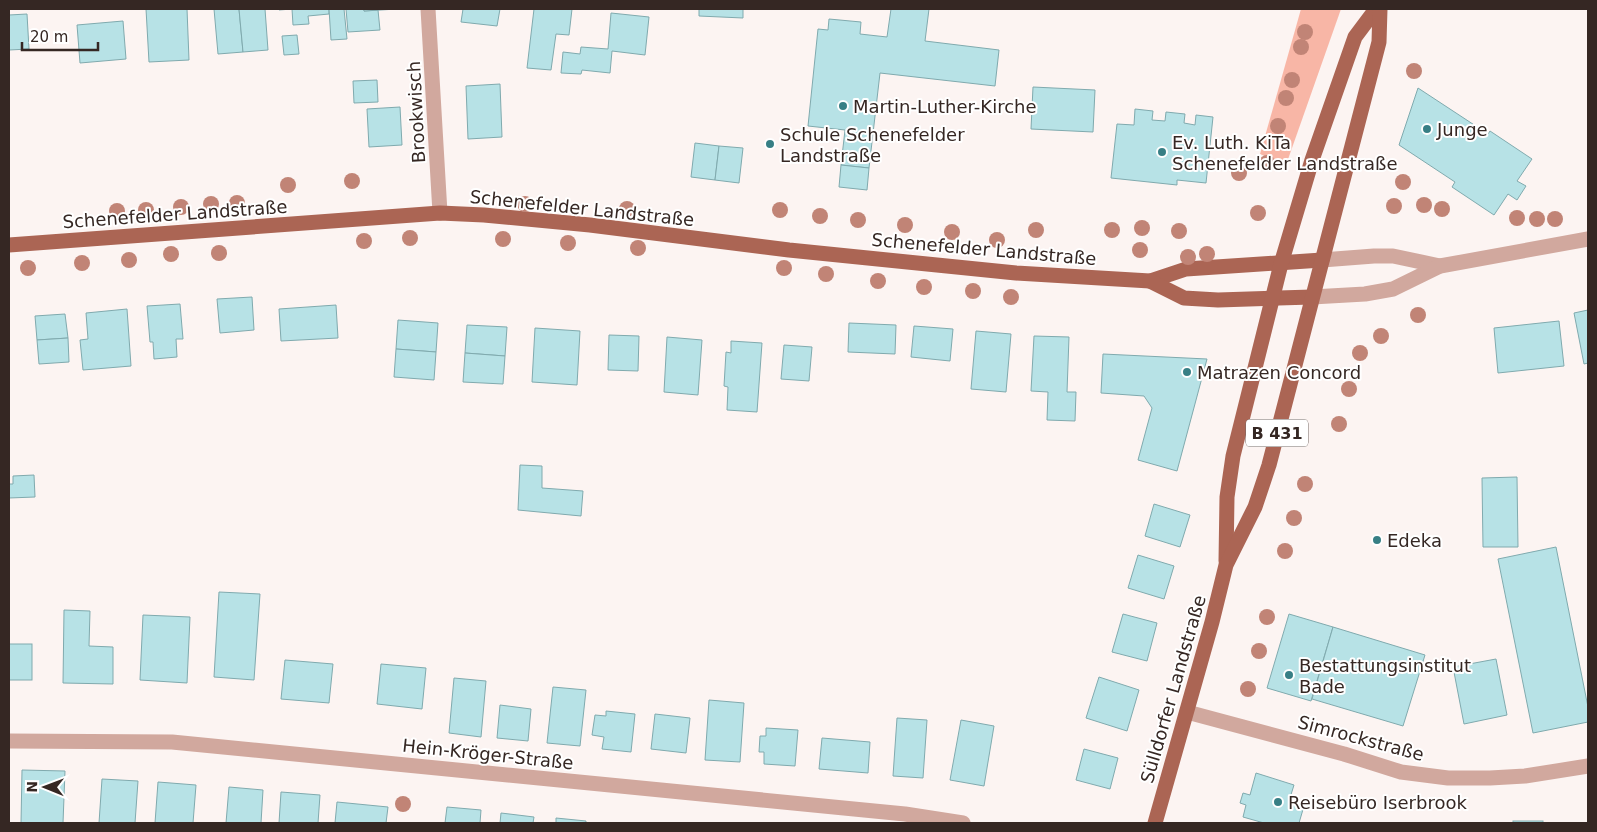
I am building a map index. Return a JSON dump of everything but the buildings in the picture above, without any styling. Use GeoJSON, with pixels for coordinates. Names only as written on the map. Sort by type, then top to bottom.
{"type":"FeatureCollection","features":[{"type":"Feature","properties":{"kind":"main road","name":"B 431"},"geometry":{"type":"LineString","coordinates":[[1322,260],[1379,42],[1378,9]]}},
{"type":"Feature","properties":{"kind":"main road","name":"B 431"},"geometry":{"type":"LineString","coordinates":[[1281,264],[1312,160],[1355,37],[1378,9]]}},
{"type":"Feature","properties":{"kind":"main road","name":"Schenefelder Landstraße"},"geometry":{"type":"LineString","coordinates":[[9,245],[440,214],[484,215],[590,225],[789,250],[1016,273],[1150,281],[1186,269],[1322,260]]}},
{"type":"Feature","properties":{"kind":"main road","name":"Sülldorfer Landstraße"},"geometry":{"type":"LineString","coordinates":[[1155,823],[1187,712],[1226,564],[1255,506],[1269,464],[1322,260]]}},
{"type":"Feature","properties":{"kind":"main road","name":"Sülldorfer Landstraße"},"geometry":{"type":"LineString","coordinates":[[1226,564],[1227,497],[1233,456],[1281,264]]}},
{"type":"Feature","properties":{"kind":"main road","name":"Schenefelder Landstraße"},"geometry":{"type":"LineString","coordinates":[[1150,281],[1184,298],[1218,300],[1312,297]]}},
{"type":"Feature","properties":{"kind":"street","name":"Brookwisch"},"geometry":{"type":"LineString","coordinates":[[428,9],[440,214]]}},
{"type":"Feature","properties":{"kind":"street","name":"Schenefelder Landstraße"},"geometry":{"type":"LineString","coordinates":[[1312,297],[1365,294],[1393,289],[1440,266],[1588,240]]}},
{"type":"Feature","properties":{"kind":"street","name":"Schenefelder Landstraße"},"geometry":{"type":"LineString","coordinates":[[1322,260],[1393,256],[1440,266]]}},
{"type":"Feature","properties":{"kind":"street","name":"Simrockstraße"},"geometry":{"type":"LineString","coordinates":[[1187,712],[1344,754],[1400,772],[1448,778],[1490,778],[1525,776],[1588,766]]}},
{"type":"Feature","properties":{"kind":"street","name":"Hein-Kröger-Straße"},"geometry":{"type":"LineString","coordinates":[[9,741],[172,742],[866,810],[963,823]]}},
{"type":"Feature","properties":{"kind":"shaded area"},"geometry":{"type":"Polygon","coordinates":[[[1301,9],[1341,9],[1286,165],[1260,154],[1301,9]]]}},
{"type":"Feature","properties":{"kind":"place","name":"Martin-Luther-Kirche"},"geometry":{"type":"Point","coordinates":[843,106]}},
{"type":"Feature","properties":{"kind":"place","name":"Junge"},"geometry":{"type":"Point","coordinates":[1427,129]}},
{"type":"Feature","properties":{"kind":"place","name":"Schule Schenefelder Landstraße"},"geometry":{"type":"Point","coordinates":[770,144]}},
{"type":"Feature","properties":{"kind":"place","name":"Ev. Luth. KiTa Schenefelder Landstraße"},"geometry":{"type":"Point","coordinates":[1162,152]}},
{"type":"Feature","properties":{"kind":"place","name":"Matrazen Concord"},"geometry":{"type":"Point","coordinates":[1187,372]}},
{"type":"Feature","properties":{"kind":"place","name":"Edeka"},"geometry":{"type":"Point","coordinates":[1377,540]}},
{"type":"Feature","properties":{"kind":"place","name":"Bestattungsinstitut Bade"},"geometry":{"type":"Point","coordinates":[1289,675]}},
{"type":"Feature","properties":{"kind":"place","name":"Reisebüro Iserbrook"},"geometry":{"type":"Point","coordinates":[1278,802]}}]}
